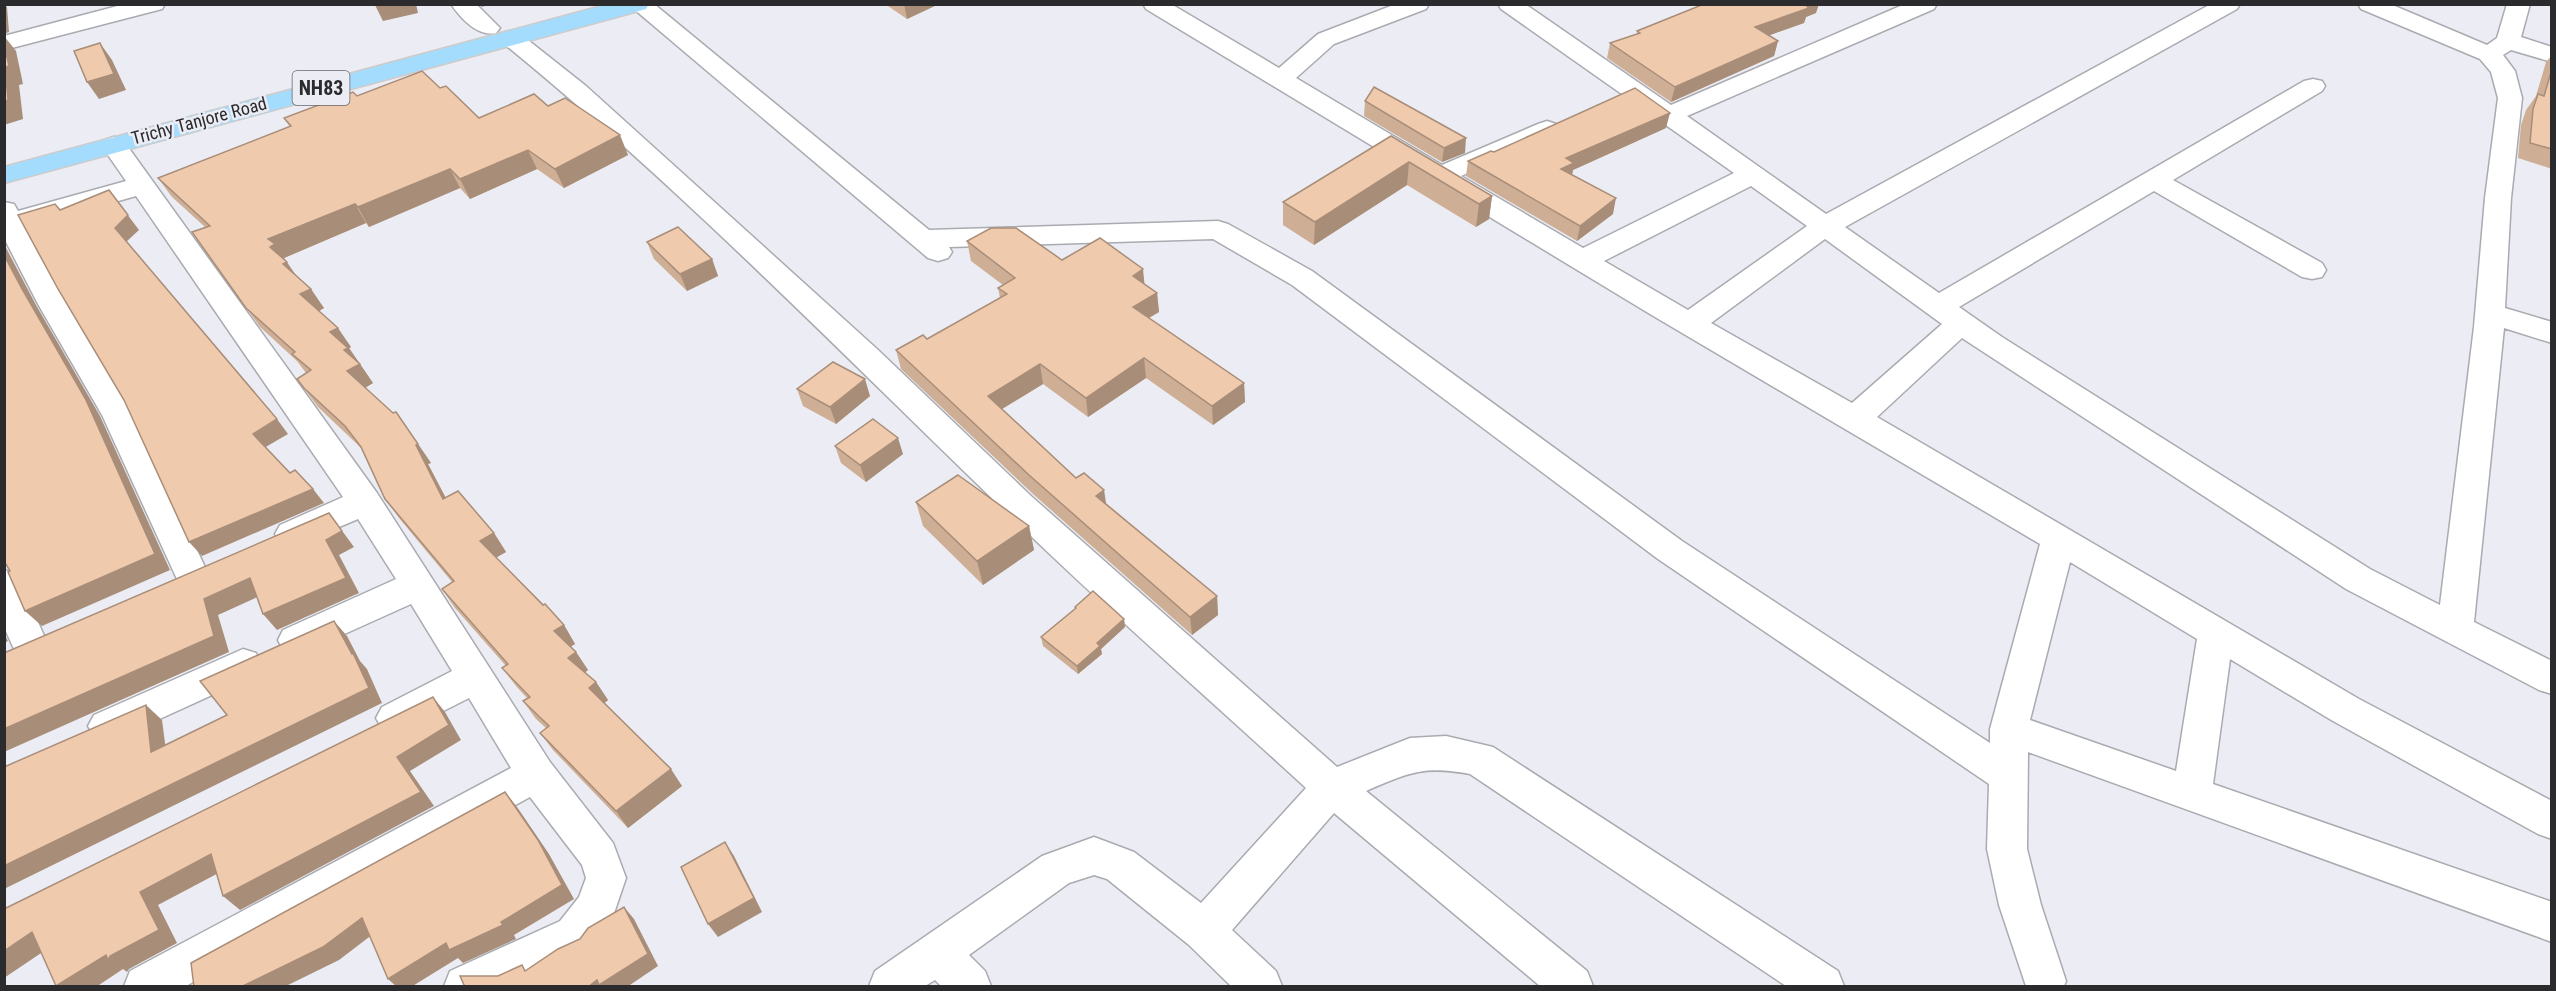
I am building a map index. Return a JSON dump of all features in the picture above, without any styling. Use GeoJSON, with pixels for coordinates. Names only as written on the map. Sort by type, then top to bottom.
{"type":"FeatureCollection","features":[{"type":"Feature","properties":{"kind":"highway","name":"Trichy Tanjore Road"},"geometry":{"type":"LineString","coordinates":[[4,175],[500,33],[577,4]]}},
{"type":"Feature","properties":{"kind":"highway","name":"Trichy Tanjore Road"},"geometry":{"type":"LineString","coordinates":[[4,159],[202,103],[500,33],[638,4]]}},
{"type":"Feature","properties":{"kind":"street"},"geometry":{"type":"LineString","coordinates":[[4,43],[154,4]]}},
{"type":"Feature","properties":{"kind":"street"},"geometry":{"type":"LineString","coordinates":[[462,4],[577,91],[866,356],[1019,506],[1332,787],[1572,987]]}},
{"type":"Feature","properties":{"kind":"street"},"geometry":{"type":"LineString","coordinates":[[638,4],[946,258]]}},
{"type":"Feature","properties":{"kind":"street"},"geometry":{"type":"LineString","coordinates":[[1154,4],[1689,324],[2059,538],[2346,710],[2552,821]]}},
{"type":"Feature","properties":{"kind":"street"},"geometry":{"type":"LineString","coordinates":[[1281,79],[1326,39],[1418,4]]}},
{"type":"Feature","properties":{"kind":"street"},"geometry":{"type":"LineString","coordinates":[[1509,4],[1595,52],[1624,96],[1669,115],[1950,314],[2358,579],[2552,679]]}},
{"type":"Feature","properties":{"kind":"street"},"geometry":{"type":"LineString","coordinates":[[1669,115],[1926,4]]}},
{"type":"Feature","properties":{"kind":"street"},"geometry":{"type":"LineString","coordinates":[[1689,324],[1825,226],[2229,4]]}},
{"type":"Feature","properties":{"kind":"street"},"geometry":{"type":"LineString","coordinates":[[2369,4],[2424,16],[2498,48],[2552,55]]}},
{"type":"Feature","properties":{"kind":"street"},"geometry":{"type":"LineString","coordinates":[[2455,630],[2490,313],[2498,198],[2510,98],[2498,48],[2519,4]]}},
{"type":"Feature","properties":{"kind":"street"},"geometry":{"type":"LineString","coordinates":[[1855,419],[1950,314],[2154,180],[2313,86]]}},
{"type":"Feature","properties":{"kind":"street"},"geometry":{"type":"LineString","coordinates":[[1441,175],[1570,119]]}},
{"type":"Feature","properties":{"kind":"street"},"geometry":{"type":"LineString","coordinates":[[114,144],[365,502],[536,774],[599,856],[606,878],[596,909],[574,935],[465,987]]}},
{"type":"Feature","properties":{"kind":"street"},"geometry":{"type":"LineString","coordinates":[[1582,260],[1753,174]]}},
{"type":"Feature","properties":{"kind":"street"},"geometry":{"type":"LineString","coordinates":[[2154,180],[2312,270]]}},
{"type":"Feature","properties":{"kind":"street"},"geometry":{"type":"LineString","coordinates":[[143,185],[6,219],[118,415],[193,578]]}},
{"type":"Feature","properties":{"kind":"street"},"geometry":{"type":"LineString","coordinates":[[922,239],[1218,230],[1302,278],[1670,550],[2008,776]]}},
{"type":"Feature","properties":{"kind":"street"},"geometry":{"type":"LineString","coordinates":[[2490,313],[2552,333]]}},
{"type":"Feature","properties":{"kind":"street"},"geometry":{"type":"LineString","coordinates":[[268,545],[365,502]]}},
{"type":"Feature","properties":{"kind":"street"},"geometry":{"type":"LineString","coordinates":[[2050,985],[2020,905],[2007,849],[2008,776],[2009,729],[2059,538]]}},
{"type":"Feature","properties":{"kind":"street"},"geometry":{"type":"LineString","coordinates":[[161,592],[225,564]]}},
{"type":"Feature","properties":{"kind":"street"},"geometry":{"type":"LineString","coordinates":[[4,584],[18,655],[64,635]]}},
{"type":"Feature","properties":{"kind":"street"},"geometry":{"type":"LineString","coordinates":[[81,738],[418,585]]}},
{"type":"Feature","properties":{"kind":"street"},"geometry":{"type":"LineString","coordinates":[[2192,794],[2216,632]]}},
{"type":"Feature","properties":{"kind":"street"},"geometry":{"type":"LineString","coordinates":[[369,731],[476,677]]}},
{"type":"Feature","properties":{"kind":"street"},"geometry":{"type":"LineString","coordinates":[[2009,729],[2552,922]]}},
{"type":"Feature","properties":{"kind":"street"},"geometry":{"type":"LineString","coordinates":[[1204,931],[1332,787],[1410,755],[1446,753],[1479,759],[1822,987]]}},
{"type":"Feature","properties":{"kind":"street"},"geometry":{"type":"LineString","coordinates":[[145,987],[536,774]]}},
{"type":"Feature","properties":{"kind":"street"},"geometry":{"type":"LineString","coordinates":[[890,987],[1056,869],[1094,856],[1120,865],[1204,931],[1261,987]]}},
{"type":"Feature","properties":{"kind":"street"},"geometry":{"type":"LineString","coordinates":[[938,953],[970,987]]}},
{"type":"Feature","properties":{"kind":"building"},"geometry":{"type":"Polygon","coordinates":[[[1704,4],[1804,4],[1809,8],[1755,27],[1778,41],[1675,87],[1610,43],[1640,33],[1637,31],[1704,4]]]}},
{"type":"Feature","properties":{"kind":"building"},"geometry":{"type":"Polygon","coordinates":[[[100,43],[114,74],[87,82],[74,51],[100,43]]]}},
{"type":"Feature","properties":{"kind":"building"},"geometry":{"type":"Polygon","coordinates":[[[4,44],[9,66],[5,67],[8,100],[4,102],[4,44]]]}},
{"type":"Feature","properties":{"kind":"building"},"geometry":{"type":"Polygon","coordinates":[[[2552,69],[2552,149],[2530,143],[2533,109],[2538,94],[2544,96],[2552,69]]]}},
{"type":"Feature","properties":{"kind":"building"},"geometry":{"type":"Polygon","coordinates":[[[422,71],[440,88],[446,86],[479,118],[534,94],[548,106],[565,98],[620,135],[555,169],[528,150],[460,179],[450,169],[358,207],[355,204],[268,239],[275,244],[270,247],[287,262],[283,264],[311,289],[300,294],[338,328],[330,332],[348,348],[344,350],[360,364],[347,371],[393,413],[396,412],[418,444],[416,445],[443,499],[458,491],[494,533],[480,541],[564,625],[554,631],[576,652],[568,658],[596,682],[589,688],[671,769],[616,811],[540,733],[549,726],[523,701],[530,697],[502,668],[508,664],[442,589],[454,581],[385,499],[361,447],[345,426],[297,379],[311,370],[292,354],[295,352],[246,308],[192,232],[210,226],[158,178],[291,126],[284,118],[353,92],[357,96],[422,71]]]}},
{"type":"Feature","properties":{"kind":"building"},"geometry":{"type":"Polygon","coordinates":[[[1374,87],[1466,138],[1444,148],[1365,101],[1374,87]]]}},
{"type":"Feature","properties":{"kind":"building"},"geometry":{"type":"Polygon","coordinates":[[[1635,88],[1670,113],[1566,158],[1574,163],[1561,169],[1616,198],[1580,226],[1468,161],[1491,151],[1494,152],[1635,88]]]}},
{"type":"Feature","properties":{"kind":"building"},"geometry":{"type":"Polygon","coordinates":[[[1391,136],[1492,196],[1479,204],[1409,162],[1315,222],[1283,202],[1391,136]]]}},
{"type":"Feature","properties":{"kind":"building"},"geometry":{"type":"Polygon","coordinates":[[[109,190],[128,215],[115,228],[277,419],[253,434],[290,473],[295,470],[313,489],[189,542],[124,400],[58,289],[18,215],[55,204],[60,210],[109,190]]]}},
{"type":"Feature","properties":{"kind":"building"},"geometry":{"type":"Polygon","coordinates":[[[678,227],[712,259],[680,274],[647,242],[678,227]]]}},
{"type":"Feature","properties":{"kind":"building"},"geometry":{"type":"Polygon","coordinates":[[[991,228],[1016,228],[1062,260],[1100,238],[1143,269],[1133,276],[1157,293],[1133,307],[1244,383],[1212,406],[1144,358],[1086,398],[1040,364],[988,396],[1076,478],[1084,473],[1104,490],[1096,496],[1217,596],[1190,617],[1029,475],[896,350],[923,335],[927,339],[1007,294],[998,288],[1015,278],[967,241],[991,228]]]}},
{"type":"Feature","properties":{"kind":"building"},"geometry":{"type":"Polygon","coordinates":[[[4,255],[86,400],[155,554],[25,611],[4,561],[4,255]]]}},
{"type":"Feature","properties":{"kind":"building"},"geometry":{"type":"Polygon","coordinates":[[[833,362],[865,379],[830,407],[797,389],[833,362]]]}},
{"type":"Feature","properties":{"kind":"building"},"geometry":{"type":"Polygon","coordinates":[[[873,419],[898,438],[860,465],[835,446],[873,419]]]}},
{"type":"Feature","properties":{"kind":"building"},"geometry":{"type":"Polygon","coordinates":[[[958,475],[1029,526],[977,561],[916,502],[958,475]]]}},
{"type":"Feature","properties":{"kind":"building"},"geometry":{"type":"Polygon","coordinates":[[[329,513],[342,531],[326,540],[346,578],[263,614],[250,578],[204,599],[214,636],[4,729],[4,653],[329,513]]]}},
{"type":"Feature","properties":{"kind":"building"},"geometry":{"type":"Polygon","coordinates":[[[1093,591],[1124,619],[1097,643],[1100,646],[1077,666],[1041,637],[1093,591]]]}},
{"type":"Feature","properties":{"kind":"building"},"geometry":{"type":"Polygon","coordinates":[[[334,621],[353,653],[369,688],[4,866],[4,767],[146,705],[151,752],[227,715],[200,681],[334,621]]]}},
{"type":"Feature","properties":{"kind":"building"},"geometry":{"type":"Polygon","coordinates":[[[433,697],[449,725],[397,757],[421,792],[223,896],[211,854],[140,892],[159,930],[110,956],[108,960],[106,955],[56,986],[32,932],[4,951],[4,909],[433,697]]]}},
{"type":"Feature","properties":{"kind":"building"},"geometry":{"type":"Polygon","coordinates":[[[505,792],[538,840],[562,885],[501,922],[503,925],[449,950],[446,943],[388,979],[362,918],[323,947],[241,987],[194,987],[191,963],[505,792]]]}},
{"type":"Feature","properties":{"kind":"building"},"geometry":{"type":"Polygon","coordinates":[[[725,842],[754,898],[708,924],[681,867],[725,842]]]}},
{"type":"Feature","properties":{"kind":"building"},"geometry":{"type":"Polygon","coordinates":[[[624,907],[648,954],[599,985],[597,980],[588,987],[465,987],[460,976],[498,976],[522,965],[525,971],[558,949],[580,939],[588,928],[624,907]]]}}]}
